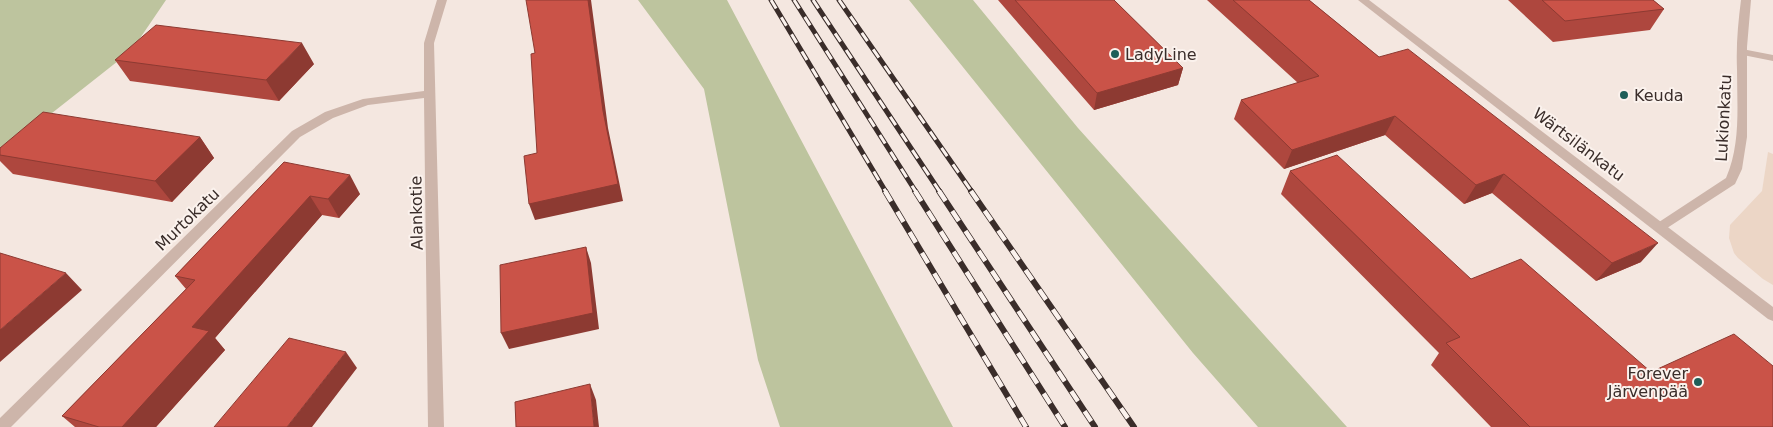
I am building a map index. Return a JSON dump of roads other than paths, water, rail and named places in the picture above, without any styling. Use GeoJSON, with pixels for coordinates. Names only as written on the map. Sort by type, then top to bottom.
{"type":"FeatureCollection","features":[{"type":"Feature","properties":{"kind":"street","name":"Alankotie"},"geometry":{"type":"LineString","coordinates":[[436,427],[429,43],[442,0]]}},
{"type":"Feature","properties":{"kind":"street","name":"Wärtsilänkatu"},"geometry":{"type":"LineString","coordinates":[[1363,0],[1773,315]]}},
{"type":"Feature","properties":{"kind":"street","name":"Lukionkatu"},"geometry":{"type":"LineString","coordinates":[[1660,227],[1731,181],[1738,169],[1742,127],[1742,52],[1746,0]]}},
{"type":"Feature","properties":{"kind":"street"},"geometry":{"type":"LineString","coordinates":[[1742,52],[1773,58]]}},
{"type":"Feature","properties":{"kind":"street","name":"Murtokatu"},"geometry":{"type":"LineString","coordinates":[[1,427],[296,134],[329,115],[367,102],[430,94]]}},
{"type":"Feature","properties":{"kind":"railway"},"geometry":{"type":"LineString","coordinates":[[771,0],[886,192]]}},
{"type":"Feature","properties":{"kind":"railway"},"geometry":{"type":"LineString","coordinates":[[794,0],[916,192]]}},
{"type":"Feature","properties":{"kind":"railway"},"geometry":{"type":"LineString","coordinates":[[813,0],[940,192]]}},
{"type":"Feature","properties":{"kind":"railway"},"geometry":{"type":"LineString","coordinates":[[839,0],[972,192]]}},
{"type":"Feature","properties":{"kind":"railway"},"geometry":{"type":"LineString","coordinates":[[885,191],[1026,427]]}},
{"type":"Feature","properties":{"kind":"railway"},"geometry":{"type":"LineString","coordinates":[[915,191],[1065,427]]}},
{"type":"Feature","properties":{"kind":"railway"},"geometry":{"type":"LineString","coordinates":[[939,191],[1095,427]]}},
{"type":"Feature","properties":{"kind":"railway"},"geometry":{"type":"LineString","coordinates":[[971,191],[1134,427]]}},
{"type":"Feature","properties":{"kind":"place","name":"LadyLine"},"geometry":{"type":"Point","coordinates":[1115,54]}},
{"type":"Feature","properties":{"kind":"place","name":"Keuda"},"geometry":{"type":"Point","coordinates":[1624,95]}},
{"type":"Feature","properties":{"kind":"place","name":"Forever Järvenpää"},"geometry":{"type":"Point","coordinates":[1698,382]}}]}
